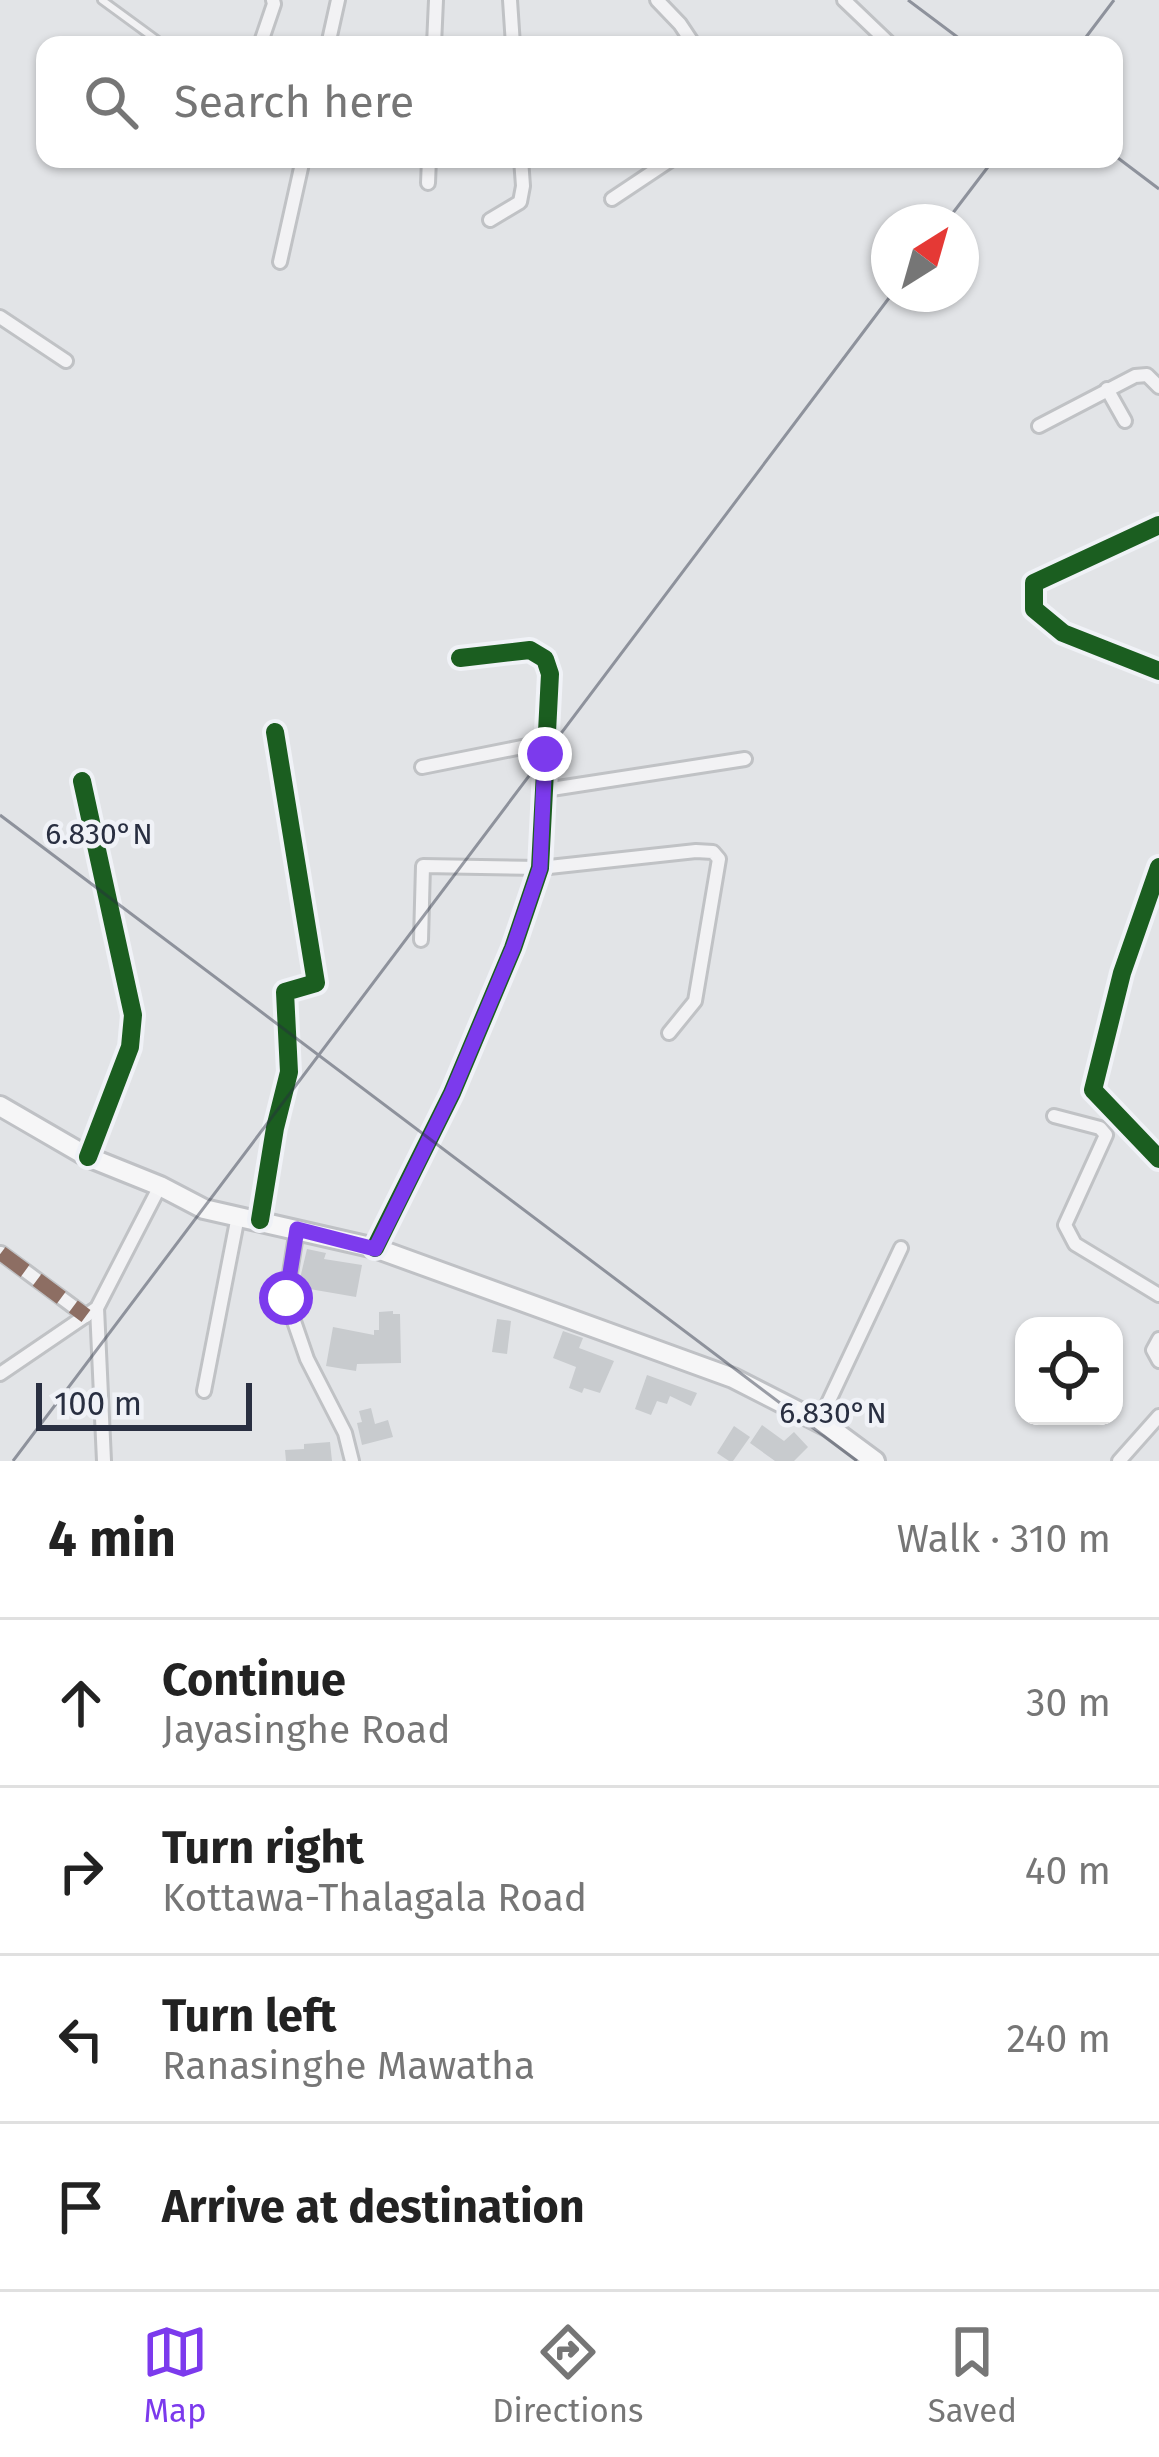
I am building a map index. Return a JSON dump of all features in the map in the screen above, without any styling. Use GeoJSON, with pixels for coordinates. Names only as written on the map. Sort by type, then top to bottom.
{"type":"FeatureCollection","features":[{"type":"Feature","properties":{"kind":"main road"},"geometry":{"type":"LineString","coordinates":[[0,1106],[88,1157],[204,1209],[375,1249],[733,1378],[822,1424],[875,1461]]}},
{"type":"Feature","properties":{"kind":"street"},"geometry":{"type":"LineString","coordinates":[[263,36],[273,0]]}},
{"type":"Feature","properties":{"kind":"street"},"geometry":{"type":"LineString","coordinates":[[330,36],[338,0]]}},
{"type":"Feature","properties":{"kind":"street"},"geometry":{"type":"LineString","coordinates":[[434,36],[436,0]]}},
{"type":"Feature","properties":{"kind":"street"},"geometry":{"type":"LineString","coordinates":[[510,0],[512,36]]}},
{"type":"Feature","properties":{"kind":"street"},"geometry":{"type":"LineString","coordinates":[[657,0],[688,36]]}},
{"type":"Feature","properties":{"kind":"street"},"geometry":{"type":"LineString","coordinates":[[844,0],[882,36]]}},
{"type":"Feature","properties":{"kind":"street"},"geometry":{"type":"LineString","coordinates":[[280,262],[301,168]]}},
{"type":"Feature","properties":{"kind":"street"},"geometry":{"type":"LineString","coordinates":[[428,183],[429,168]]}},
{"type":"Feature","properties":{"kind":"street"},"geometry":{"type":"LineString","coordinates":[[490,220],[520,202],[522,168]]}},
{"type":"Feature","properties":{"kind":"street"},"geometry":{"type":"LineString","coordinates":[[612,199],[659,168]]}},
{"type":"Feature","properties":{"kind":"street"},"geometry":{"type":"LineString","coordinates":[[0,317],[66,361]]}},
{"type":"Feature","properties":{"kind":"street"},"geometry":{"type":"LineString","coordinates":[[1039,426],[1136,376],[1147,375],[1159,387]]}},
{"type":"Feature","properties":{"kind":"street"},"geometry":{"type":"LineString","coordinates":[[1107,389],[1125,421]]}},
{"type":"Feature","properties":{"kind":"street"},"geometry":{"type":"LineString","coordinates":[[1159,524],[1034,583],[1034,609],[1063,633],[1159,671]]}},
{"type":"Feature","properties":{"kind":"street"},"geometry":{"type":"LineString","coordinates":[[375,1249],[452,1093],[513,948],[540,868],[550,674],[545,659],[530,650],[460,658]]}},
{"type":"Feature","properties":{"kind":"street"},"geometry":{"type":"LineString","coordinates":[[260,1220],[289,1072],[285,992],[316,983],[275,732]]}},
{"type":"Feature","properties":{"kind":"street"},"geometry":{"type":"LineString","coordinates":[[422,767],[527,746],[545,754]]}},
{"type":"Feature","properties":{"kind":"street"},"geometry":{"type":"LineString","coordinates":[[545,790],[746,759]]}},
{"type":"Feature","properties":{"kind":"street"},"geometry":{"type":"LineString","coordinates":[[82,781],[133,1015],[130,1047],[88,1157]]}},
{"type":"Feature","properties":{"kind":"street"},"geometry":{"type":"LineString","coordinates":[[421,940],[423,866],[540,868],[713,852],[719,860],[695,1001],[669,1033]]}},
{"type":"Feature","properties":{"kind":"street"},"geometry":{"type":"LineString","coordinates":[[1159,867],[1122,973],[1093,1090],[1159,1159]]}},
{"type":"Feature","properties":{"kind":"street"},"geometry":{"type":"LineString","coordinates":[[1054,1116],[1100,1128],[1106,1135],[1065,1225],[1076,1244],[1159,1295]]}},
{"type":"Feature","properties":{"kind":"street"},"geometry":{"type":"LineString","coordinates":[[0,1374],[92,1312],[160,1186]]}},
{"type":"Feature","properties":{"kind":"street"},"geometry":{"type":"LineString","coordinates":[[204,1391],[238,1216]]}},
{"type":"Feature","properties":{"kind":"street"},"geometry":{"type":"LineString","coordinates":[[297,1229],[286,1298],[307,1359],[345,1433],[352,1461]]}},
{"type":"Feature","properties":{"kind":"street"},"geometry":{"type":"LineString","coordinates":[[1,1253],[92,1312]]}},
{"type":"Feature","properties":{"kind":"street"},"geometry":{"type":"LineString","coordinates":[[822,1424],[902,1255]]}},
{"type":"Feature","properties":{"kind":"street"},"geometry":{"type":"LineString","coordinates":[[92,1312],[104,1461]]}},
{"type":"Feature","properties":{"kind":"street"},"geometry":{"type":"LineString","coordinates":[[1159,1339],[1154,1350],[1159,1361]]}},
{"type":"Feature","properties":{"kind":"street"},"geometry":{"type":"LineString","coordinates":[[1119,1461],[1159,1416]]}},
{"type":"Feature","properties":{"kind":"lane"},"geometry":{"type":"LineString","coordinates":[[102,0],[151,36]]}},
{"type":"Feature","properties":{"kind":"building"},"geometry":{"type":"Polygon","coordinates":[[[307,1249],[326,1253],[324,1259],[362,1265],[356,1297],[298,1287],[307,1249]]]}},
{"type":"Feature","properties":{"kind":"building"},"geometry":{"type":"Polygon","coordinates":[[[379,1312],[400,1314],[401,1363],[357,1364],[356,1371],[326,1366],[333,1327],[374,1335],[379,1330],[379,1312]]]}},
{"type":"Feature","properties":{"kind":"building"},"geometry":{"type":"Polygon","coordinates":[[[497,1319],[511,1321],[507,1354],[492,1352],[497,1319]]]}},
{"type":"Feature","properties":{"kind":"building"},"geometry":{"type":"Polygon","coordinates":[[[563,1331],[583,1338],[579,1348],[614,1361],[600,1393],[569,1388],[576,1367],[553,1358],[563,1331]]]}},
{"type":"Feature","properties":{"kind":"building"},"geometry":{"type":"Polygon","coordinates":[[[647,1375],[697,1393],[691,1406],[670,1396],[667,1404],[657,1401],[651,1415],[635,1409],[647,1375]]]}},
{"type":"Feature","properties":{"kind":"building"},"geometry":{"type":"Polygon","coordinates":[[[371,1408],[375,1424],[388,1420],[393,1437],[362,1445],[359,1411],[371,1408]]]}},
{"type":"Feature","properties":{"kind":"building"},"geometry":{"type":"Polygon","coordinates":[[[762,1425],[784,1441],[794,1432],[808,1447],[794,1461],[775,1461],[750,1443],[762,1425]]]}},
{"type":"Feature","properties":{"kind":"building"},"geometry":{"type":"Polygon","coordinates":[[[734,1426],[750,1437],[729,1461],[717,1453],[734,1426]]]}},
{"type":"Feature","properties":{"kind":"building"},"geometry":{"type":"Polygon","coordinates":[[[330,1442],[332,1461],[286,1461],[285,1450],[330,1442]]]}},
{"type":"Feature","properties":{"kind":"marked path"},"geometry":{"type":"LineString","coordinates":[[1,1253],[86,1316]]}},
{"type":"Feature","properties":{"kind":"cycle path"},"geometry":{"type":"LineString","coordinates":[[1159,525],[1034,583],[1034,609],[1063,633],[1159,671]]}},
{"type":"Feature","properties":{"kind":"cycle path"},"geometry":{"type":"LineString","coordinates":[[375,1248],[452,1093],[513,948],[540,868],[550,674],[545,659],[530,650],[460,658]]}},
{"type":"Feature","properties":{"kind":"cycle path"},"geometry":{"type":"LineString","coordinates":[[260,1220],[289,1072],[285,992],[316,983],[275,732]]}},
{"type":"Feature","properties":{"kind":"cycle path"},"geometry":{"type":"LineString","coordinates":[[82,781],[133,1015],[130,1047],[88,1157]]}},
{"type":"Feature","properties":{"kind":"cycle path"},"geometry":{"type":"LineString","coordinates":[[1159,867],[1122,973],[1093,1090],[1159,1159]]}},
{"type":"Feature","properties":{"kind":"route"},"geometry":{"type":"LineString","coordinates":[[286,1298],[297,1229],[375,1249],[452,1093],[513,948],[540,868],[545,754]]}}]}
